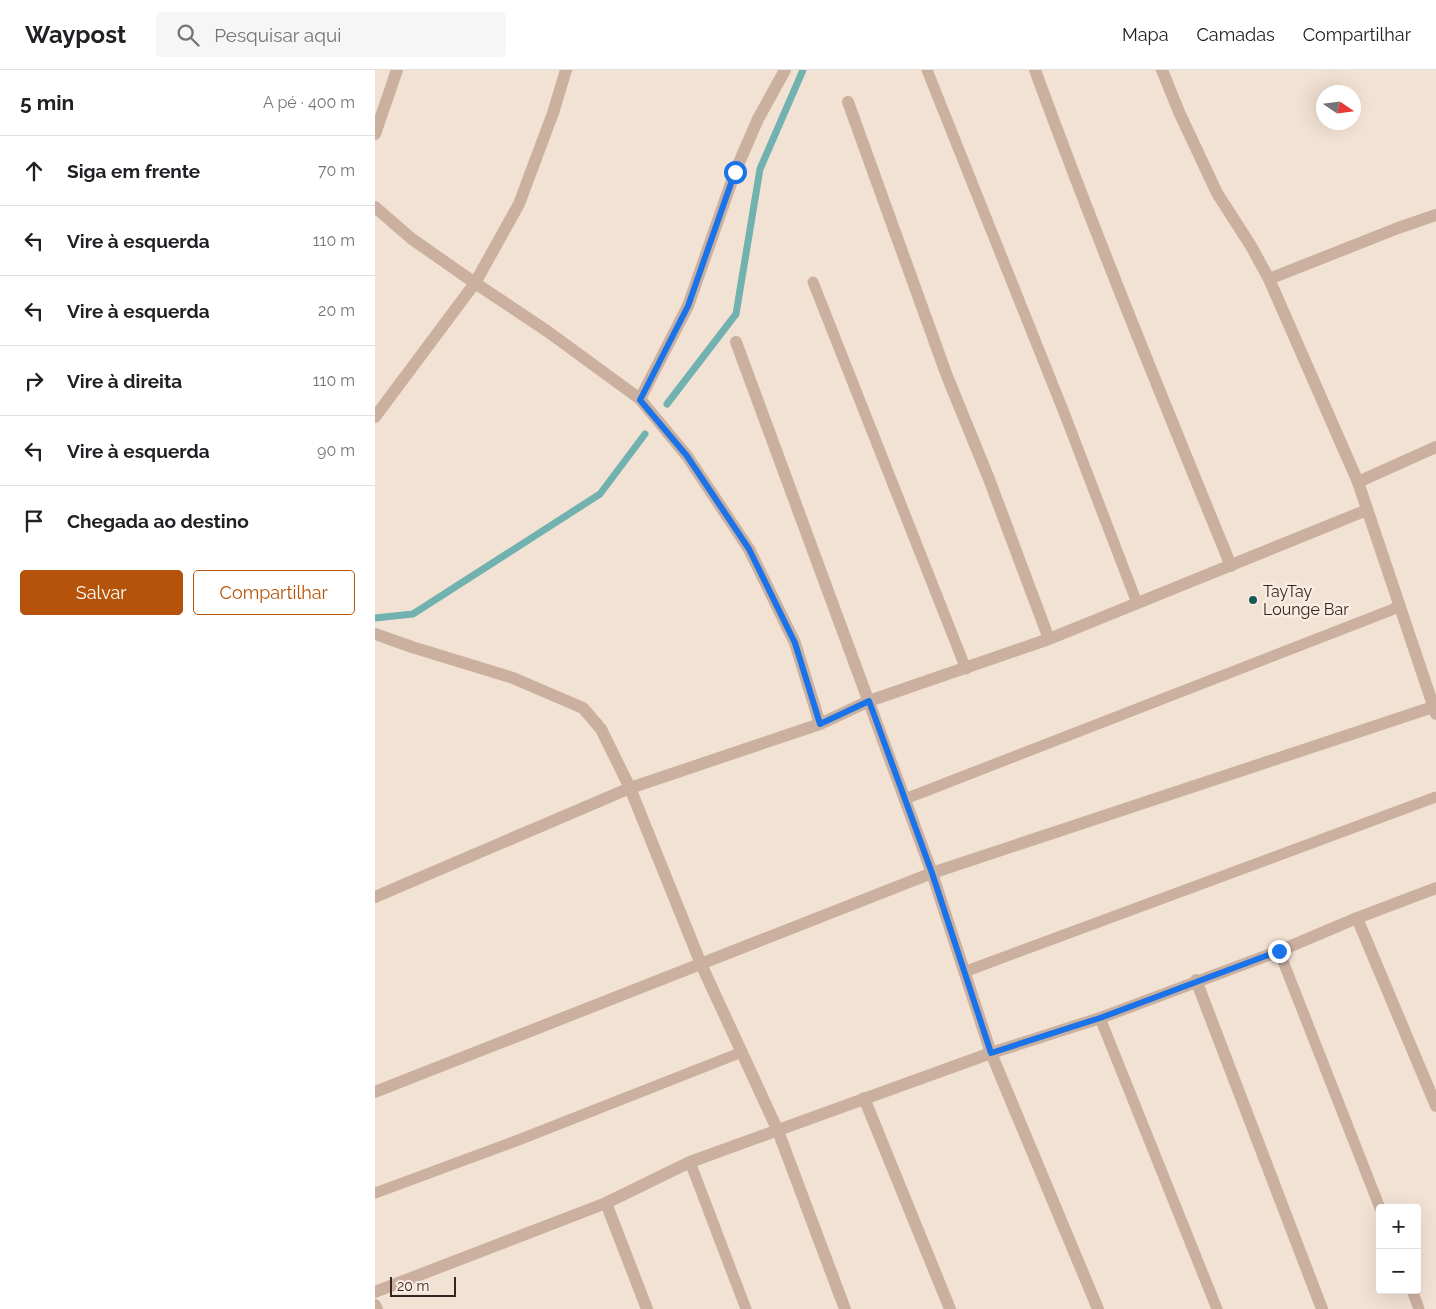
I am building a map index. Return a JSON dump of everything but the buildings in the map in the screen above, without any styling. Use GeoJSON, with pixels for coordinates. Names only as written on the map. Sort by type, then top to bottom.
{"type":"FeatureCollection","features":[{"type":"Feature","properties":{"kind":"street"},"geometry":{"type":"LineString","coordinates":[[375,134],[397,70]]}},
{"type":"Feature","properties":{"kind":"street"},"geometry":{"type":"LineString","coordinates":[[375,417],[475,283],[519,204],[553,113],[566,70]]}},
{"type":"Feature","properties":{"kind":"street"},"geometry":{"type":"LineString","coordinates":[[640,400],[688,306],[735,172],[758,119],[785,70]]}},
{"type":"Feature","properties":{"kind":"street"},"geometry":{"type":"LineString","coordinates":[[1035,70],[1126,310],[1231,566]]}},
{"type":"Feature","properties":{"kind":"street"},"geometry":{"type":"LineString","coordinates":[[375,1092],[932,873],[1434,711],[1357,482],[1269,279],[1251,246],[1217,193],[1179,112],[1163,70]]}},
{"type":"Feature","properties":{"kind":"street"},"geometry":{"type":"LineString","coordinates":[[848,102],[947,376],[989,479],[1049,639]]}},
{"type":"Feature","properties":{"kind":"street"},"geometry":{"type":"LineString","coordinates":[[375,207],[412,239],[547,331],[640,400],[687,456],[749,549],[795,643],[820,724]]}},
{"type":"Feature","properties":{"kind":"street"},"geometry":{"type":"LineString","coordinates":[[1269,279],[1436,215]]}},
{"type":"Feature","properties":{"kind":"street"},"geometry":{"type":"LineString","coordinates":[[736,342],[932,873],[991,1053],[1098,1309]]}},
{"type":"Feature","properties":{"kind":"street"},"geometry":{"type":"LineString","coordinates":[[1357,482],[1436,447]]}},
{"type":"Feature","properties":{"kind":"street"},"geometry":{"type":"LineString","coordinates":[[375,897],[630,788],[820,724],[869,701],[1049,639],[1367,510]]}},
{"type":"Feature","properties":{"kind":"street"},"geometry":{"type":"LineString","coordinates":[[375,634],[513,678],[583,708],[601,729],[630,788],[701,964],[778,1131],[845,1309]]}},
{"type":"Feature","properties":{"kind":"street"},"geometry":{"type":"LineString","coordinates":[[375,1292],[606,1203],[690,1162],[991,1053],[1100,1018],[1196,980],[1279,951],[1357,918],[1436,888]]}},
{"type":"Feature","properties":{"kind":"street"},"geometry":{"type":"LineString","coordinates":[[1357,918],[1436,1106]]}},
{"type":"Feature","properties":{"kind":"street"},"geometry":{"type":"LineString","coordinates":[[1196,980],[1322,1309]]}},
{"type":"Feature","properties":{"kind":"street"},"geometry":{"type":"LineString","coordinates":[[864,1098],[950,1309]]}},
{"type":"Feature","properties":{"kind":"street"},"geometry":{"type":"LineString","coordinates":[[606,1203],[647,1309]]}},
{"type":"Feature","properties":{"kind":"street"},"geometry":{"type":"LineString","coordinates":[[375,1305],[377,1309]]}},
{"type":"Feature","properties":{"kind":"lane"},"geometry":{"type":"LineString","coordinates":[[927,70],[1065,415],[1137,603]]}},
{"type":"Feature","properties":{"kind":"lane"},"geometry":{"type":"LineString","coordinates":[[813,282],[966,669]]}},
{"type":"Feature","properties":{"kind":"lane"},"geometry":{"type":"LineString","coordinates":[[905,798],[1399,607]]}},
{"type":"Feature","properties":{"kind":"lane"},"geometry":{"type":"LineString","coordinates":[[965,972],[1436,797]]}},
{"type":"Feature","properties":{"kind":"lane"},"geometry":{"type":"LineString","coordinates":[[1279,951],[1378,1204]]}},
{"type":"Feature","properties":{"kind":"lane"},"geometry":{"type":"LineString","coordinates":[[1100,1018],[1217,1309]]}},
{"type":"Feature","properties":{"kind":"lane"},"geometry":{"type":"LineString","coordinates":[[375,1193],[521,1139],[742,1052]]}},
{"type":"Feature","properties":{"kind":"lane"},"geometry":{"type":"LineString","coordinates":[[690,1162],[746,1309]]}},
{"type":"Feature","properties":{"kind":"lane"},"geometry":{"type":"LineString","coordinates":[[1413,1294],[1419,1309]]}},
{"type":"Feature","properties":{"kind":"waterway"},"geometry":{"type":"LineString","coordinates":[[667,404],[736,314],[760,169],[803,70]]}},
{"type":"Feature","properties":{"kind":"waterway"},"geometry":{"type":"LineString","coordinates":[[375,618],[413,614],[600,494],[645,434]]}},
{"type":"Feature","properties":{"kind":"place","name":"TayTay Lounge Bar"},"geometry":{"type":"Point","coordinates":[1253,600]}},
{"type":"Feature","properties":{"kind":"route"},"geometry":{"type":"LineString","coordinates":[[735,172],[688,306],[640,400],[687,456],[749,549],[795,643],[820,724],[869,701],[932,873],[991,1053],[1100,1018],[1196,980],[1279,951]]}}]}
